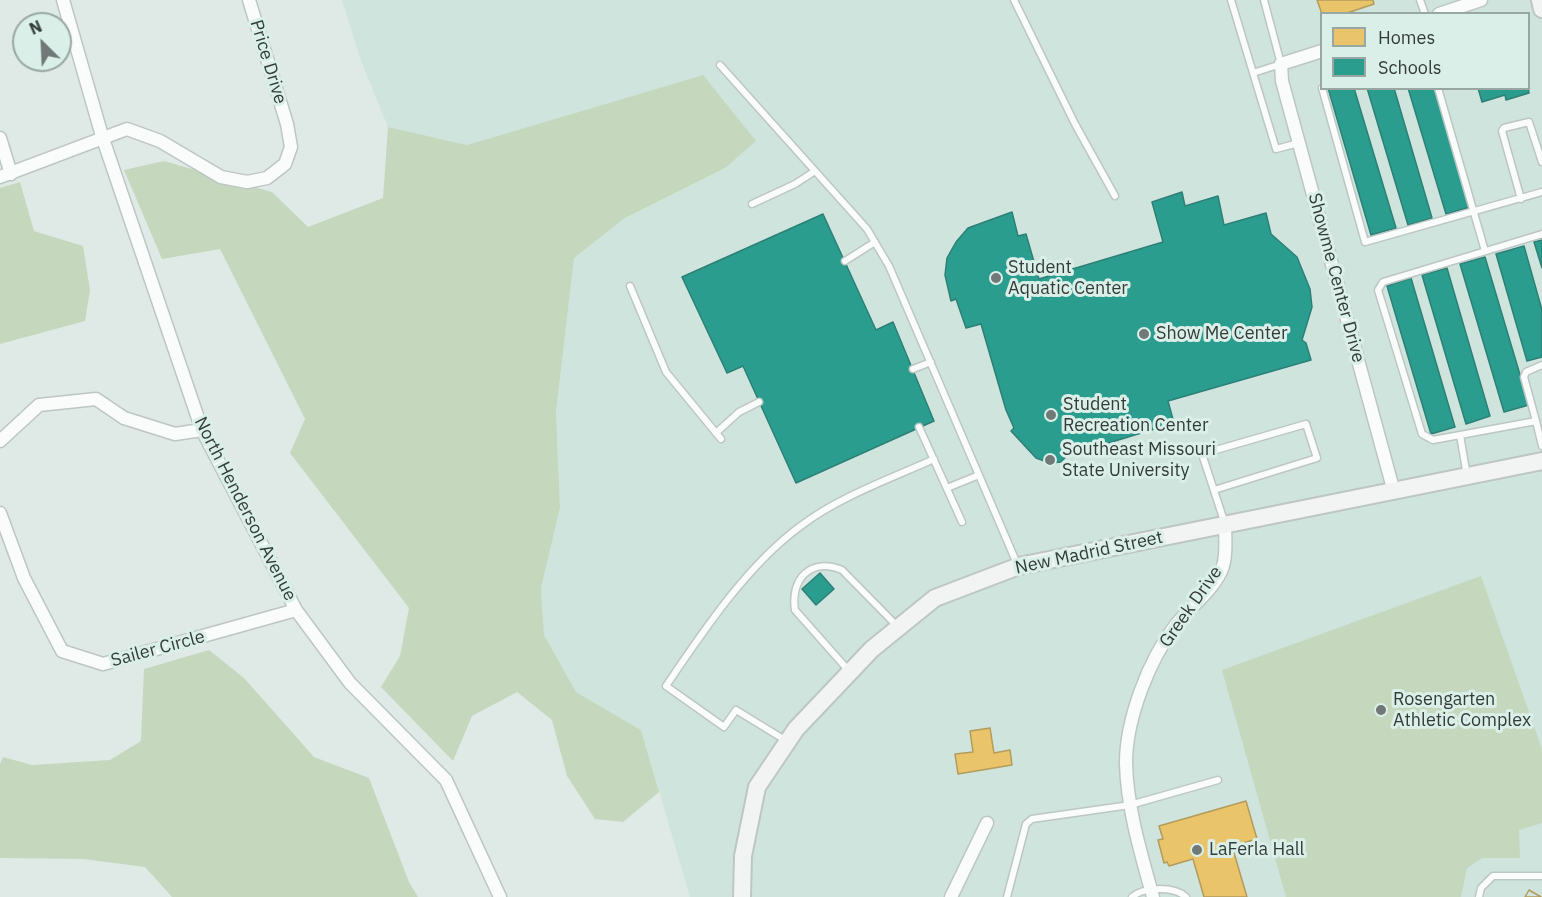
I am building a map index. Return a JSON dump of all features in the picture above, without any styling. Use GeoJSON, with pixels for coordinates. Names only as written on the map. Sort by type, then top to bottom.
{"type":"FeatureCollection","features":[{"type":"Feature","properties":{"kind":"street","name":"North Henderson Avenue"},"geometry":{"type":"LineString","coordinates":[[63,0],[102,136],[202,430],[296,610],[350,683],[446,780],[500,897]]}},
{"type":"Feature","properties":{"kind":"street","name":"Price Drive"},"geometry":{"type":"LineString","coordinates":[[6,175],[102,136],[127,129],[160,141],[221,177],[247,182],[267,178],[285,164],[291,147],[287,124],[249,0]]}},
{"type":"Feature","properties":{"kind":"street"},"geometry":{"type":"LineString","coordinates":[[1445,12],[1481,0]]}},
{"type":"Feature","properties":{"kind":"street"},"geometry":{"type":"LineString","coordinates":[[1539,0],[1542,9]]}},
{"type":"Feature","properties":{"kind":"street"},"geometry":{"type":"LineString","coordinates":[[1281,64],[1320,52]]}},
{"type":"Feature","properties":{"kind":"street","name":"Showme Center Drive"},"geometry":{"type":"LineString","coordinates":[[1281,64],[1282,81],[1394,492]]}},
{"type":"Feature","properties":{"kind":"street"},"geometry":{"type":"LineString","coordinates":[[0,138],[6,175]]}},
{"type":"Feature","properties":{"kind":"street"},"geometry":{"type":"LineString","coordinates":[[0,441],[39,405],[96,399],[124,418],[176,434],[202,430]]}},
{"type":"Feature","properties":{"kind":"street","name":"New Madrid Street"},"geometry":{"type":"LineString","coordinates":[[742,897],[743,856],[757,787],[796,729],[872,649],[935,598],[1019,566],[1467,478],[1542,461]]}},
{"type":"Feature","properties":{"kind":"street","name":"Sailer Circle"},"geometry":{"type":"LineString","coordinates":[[0,513],[24,578],[62,651],[102,664],[296,610]]}},
{"type":"Feature","properties":{"kind":"street","name":"Greek Drive"},"geometry":{"type":"LineString","coordinates":[[1152,894],[1130,805],[1126,761],[1134,712],[1148,673],[1174,627],[1212,585],[1223,565],[1225,525]]}},
{"type":"Feature","properties":{"kind":"street"},"geometry":{"type":"LineString","coordinates":[[951,897],[987,823]]}},
{"type":"Feature","properties":{"kind":"lane"},"geometry":{"type":"LineString","coordinates":[[1014,0],[1075,124],[1115,196]]}},
{"type":"Feature","properties":{"kind":"lane"},"geometry":{"type":"LineString","coordinates":[[1231,0],[1275,149],[1299,143]]}},
{"type":"Feature","properties":{"kind":"lane"},"geometry":{"type":"LineString","coordinates":[[1253,73],[1281,64],[1264,0]]}},
{"type":"Feature","properties":{"kind":"lane"},"geometry":{"type":"LineString","coordinates":[[720,65],[867,229],[890,266],[1019,566]]}},
{"type":"Feature","properties":{"kind":"lane"},"geometry":{"type":"LineString","coordinates":[[1323,90],[1365,242],[1542,192]]}},
{"type":"Feature","properties":{"kind":"lane"},"geometry":{"type":"LineString","coordinates":[[1439,90],[1485,251]]}},
{"type":"Feature","properties":{"kind":"lane"},"geometry":{"type":"LineString","coordinates":[[1521,199],[1502,131],[1504,128],[1529,122],[1542,162]]}},
{"type":"Feature","properties":{"kind":"lane"},"geometry":{"type":"LineString","coordinates":[[752,204],[795,184],[815,171]]}},
{"type":"Feature","properties":{"kind":"lane"},"geometry":{"type":"LineString","coordinates":[[1536,422],[1433,440],[1422,434],[1379,285],[1542,234]]}},
{"type":"Feature","properties":{"kind":"lane"},"geometry":{"type":"LineString","coordinates":[[845,261],[875,242]]}},
{"type":"Feature","properties":{"kind":"lane"},"geometry":{"type":"LineString","coordinates":[[630,286],[666,372],[721,439]]}},
{"type":"Feature","properties":{"kind":"lane"},"geometry":{"type":"LineString","coordinates":[[913,369],[931,362]]}},
{"type":"Feature","properties":{"kind":"lane"},"geometry":{"type":"LineString","coordinates":[[1542,364],[1526,372],[1524,377],[1542,446]]}},
{"type":"Feature","properties":{"kind":"lane"},"geometry":{"type":"LineString","coordinates":[[716,433],[739,412],[759,402]]}},
{"type":"Feature","properties":{"kind":"lane"},"geometry":{"type":"LineString","coordinates":[[1214,490],[1317,458],[1306,424],[1202,454],[1225,525]]}},
{"type":"Feature","properties":{"kind":"lane"},"geometry":{"type":"LineString","coordinates":[[919,427],[962,522]]}},
{"type":"Feature","properties":{"kind":"lane"},"geometry":{"type":"LineString","coordinates":[[1460,435],[1467,478]]}},
{"type":"Feature","properties":{"kind":"lane"},"geometry":{"type":"LineString","coordinates":[[788,742],[736,710],[724,727],[666,686],[725,602],[801,526],[825,510],[934,459]]}},
{"type":"Feature","properties":{"kind":"lane"},"geometry":{"type":"LineString","coordinates":[[947,488],[980,475]]}},
{"type":"Feature","properties":{"kind":"lane"},"geometry":{"type":"LineString","coordinates":[[850,672],[795,610],[793,598],[797,581],[808,572],[820,567],[831,566],[842,570],[899,627]]}},
{"type":"Feature","properties":{"kind":"lane"},"geometry":{"type":"LineString","coordinates":[[1007,897],[1026,824],[1032,819],[1130,805],[1218,780]]}},
{"type":"Feature","properties":{"kind":"lane"},"geometry":{"type":"LineString","coordinates":[[1479,897],[1481,888],[1493,876],[1542,876]]}},
{"type":"Feature","properties":{"kind":"lane"},"geometry":{"type":"LineString","coordinates":[[1132,897],[1152,894],[1169,888],[1178,890],[1186,897]]}},
{"type":"Feature","properties":{"kind":"shaded area","name":"Southeast Missouri State University"},"geometry":{"type":"Polygon","coordinates":[[[342,0],[1542,0],[1542,897],[690,897],[641,730],[576,692],[544,636],[541,588],[560,508],[556,412],[574,257],[625,218],[725,168],[703,75],[467,145],[388,127],[361,61],[342,0]]]}},
{"type":"Feature","properties":{"kind":"green space"},"geometry":{"type":"Polygon","coordinates":[[[703,75],[756,141],[725,168],[625,218],[574,258],[556,412],[560,508],[541,588],[544,635],[576,692],[641,730],[659,792],[623,822],[595,819],[567,776],[552,720],[517,692],[472,716],[453,761],[381,687],[400,656],[409,608],[290,453],[305,419],[220,249],[162,259],[124,170],[164,161],[272,192],[308,227],[383,198],[388,127],[467,145],[703,75]]]}},
{"type":"Feature","properties":{"kind":"green space"},"geometry":{"type":"Polygon","coordinates":[[[20,182],[34,231],[83,246],[90,290],[85,321],[0,344],[0,188],[20,182]]]}},
{"type":"Feature","properties":{"kind":"green space","name":"Rosengarten Athletic Complex"},"geometry":{"type":"Polygon","coordinates":[[[1481,576],[1542,749],[1542,823],[1519,830],[1520,858],[1482,858],[1467,868],[1461,897],[1286,897],[1222,670],[1481,576]]]}},
{"type":"Feature","properties":{"kind":"green space"},"geometry":{"type":"Polygon","coordinates":[[[209,650],[244,678],[314,757],[369,778],[409,882],[418,897],[172,897],[145,867],[83,859],[0,858],[0,764],[3,757],[32,765],[110,760],[141,741],[144,669],[209,650]]]}},
{"type":"Feature","properties":{"kind":"building: Homes"},"geometry":{"type":"Polygon","coordinates":[[[1317,0],[1373,0],[1374,4],[1350,12],[1321,12],[1317,0]]]}},
{"type":"Feature","properties":{"kind":"building: Homes"},"geometry":{"type":"Polygon","coordinates":[[[990,728],[994,753],[1010,750],[1012,765],[958,774],[955,754],[973,752],[970,731],[990,728]]]}},
{"type":"Feature","properties":{"kind":"building: Homes","name":"LaFerla Hall"},"geometry":{"type":"Polygon","coordinates":[[[1246,801],[1257,839],[1232,846],[1247,897],[1204,897],[1193,859],[1169,866],[1167,862],[1164,863],[1158,840],[1163,839],[1159,826],[1246,801]]]}},
{"type":"Feature","properties":{"kind":"building: Homes"},"geometry":{"type":"Polygon","coordinates":[[[1529,890],[1541,897],[1525,897],[1529,890]]]}},
{"type":"Feature","properties":{"kind":"building: Homes"},"geometry":{"type":"Polygon","coordinates":[[[1529,890],[1541,897],[1525,897],[1529,890]]]}},
{"type":"Feature","properties":{"kind":"building: Schools"},"geometry":{"type":"Polygon","coordinates":[[[1329,90],[1355,90],[1396,228],[1371,235],[1329,90]]]}},
{"type":"Feature","properties":{"kind":"building: Schools"},"geometry":{"type":"Polygon","coordinates":[[[1368,90],[1395,90],[1432,218],[1408,225],[1368,90]]]}},
{"type":"Feature","properties":{"kind":"building: Schools"},"geometry":{"type":"Polygon","coordinates":[[[1409,90],[1436,90],[1470,207],[1446,214],[1409,90]]]}},
{"type":"Feature","properties":{"kind":"building: Schools"},"geometry":{"type":"Polygon","coordinates":[[[1479,90],[1528,90],[1529,93],[1506,100],[1505,95],[1482,102],[1479,90]]]}},
{"type":"Feature","properties":{"kind":"building: Schools","name":"Show Me Center"},"geometry":{"type":"Polygon","coordinates":[[[1182,192],[1185,206],[1218,196],[1224,225],[1266,213],[1271,234],[1297,257],[1310,289],[1312,307],[1302,340],[1306,343],[1311,360],[1168,401],[1174,423],[1102,445],[1100,441],[1074,448],[1061,462],[1050,463],[1036,458],[1011,431],[1014,428],[1006,410],[981,324],[966,328],[956,299],[951,301],[945,275],[947,258],[956,242],[968,228],[1012,212],[1018,236],[1026,234],[1039,279],[1163,242],[1152,202],[1182,192]]]}},
{"type":"Feature","properties":{"kind":"building: Schools"},"geometry":{"type":"Polygon","coordinates":[[[823,214],[876,330],[893,322],[934,421],[796,483],[743,366],[727,373],[682,277],[823,214]]]}},
{"type":"Feature","properties":{"kind":"building: Schools"},"geometry":{"type":"Polygon","coordinates":[[[1542,240],[1542,268],[1534,242],[1542,240]]]}},
{"type":"Feature","properties":{"kind":"building: Schools"},"geometry":{"type":"Polygon","coordinates":[[[1524,246],[1542,310],[1542,357],[1527,361],[1496,254],[1524,246]]]}},
{"type":"Feature","properties":{"kind":"building: Schools"},"geometry":{"type":"Polygon","coordinates":[[[1485,257],[1529,405],[1504,412],[1460,264],[1485,257]]]}},
{"type":"Feature","properties":{"kind":"building: Schools"},"geometry":{"type":"Polygon","coordinates":[[[1447,268],[1490,416],[1466,424],[1422,275],[1447,268]]]}},
{"type":"Feature","properties":{"kind":"building: Schools"},"geometry":{"type":"Polygon","coordinates":[[[1411,278],[1455,427],[1431,434],[1387,286],[1411,278]]]}},
{"type":"Feature","properties":{"kind":"building: Schools"},"geometry":{"type":"Polygon","coordinates":[[[820,573],[834,589],[816,605],[802,589],[820,573]]]}},
{"type":"Feature","properties":{"kind":"place","name":"Student Aquatic Center"},"geometry":{"type":"Point","coordinates":[996,278]}},
{"type":"Feature","properties":{"kind":"place","name":"Show Me Center"},"geometry":{"type":"Point","coordinates":[1144,334]}},
{"type":"Feature","properties":{"kind":"place","name":"Student Recreation Center"},"geometry":{"type":"Point","coordinates":[1051,415]}},
{"type":"Feature","properties":{"kind":"place","name":"Southeast Missouri State University"},"geometry":{"type":"Point","coordinates":[1050,460]}},
{"type":"Feature","properties":{"kind":"place","name":"Rosengarten Athletic Complex"},"geometry":{"type":"Point","coordinates":[1381,710]}},
{"type":"Feature","properties":{"kind":"place","name":"LaFerla Hall"},"geometry":{"type":"Point","coordinates":[1197,850]}}]}
